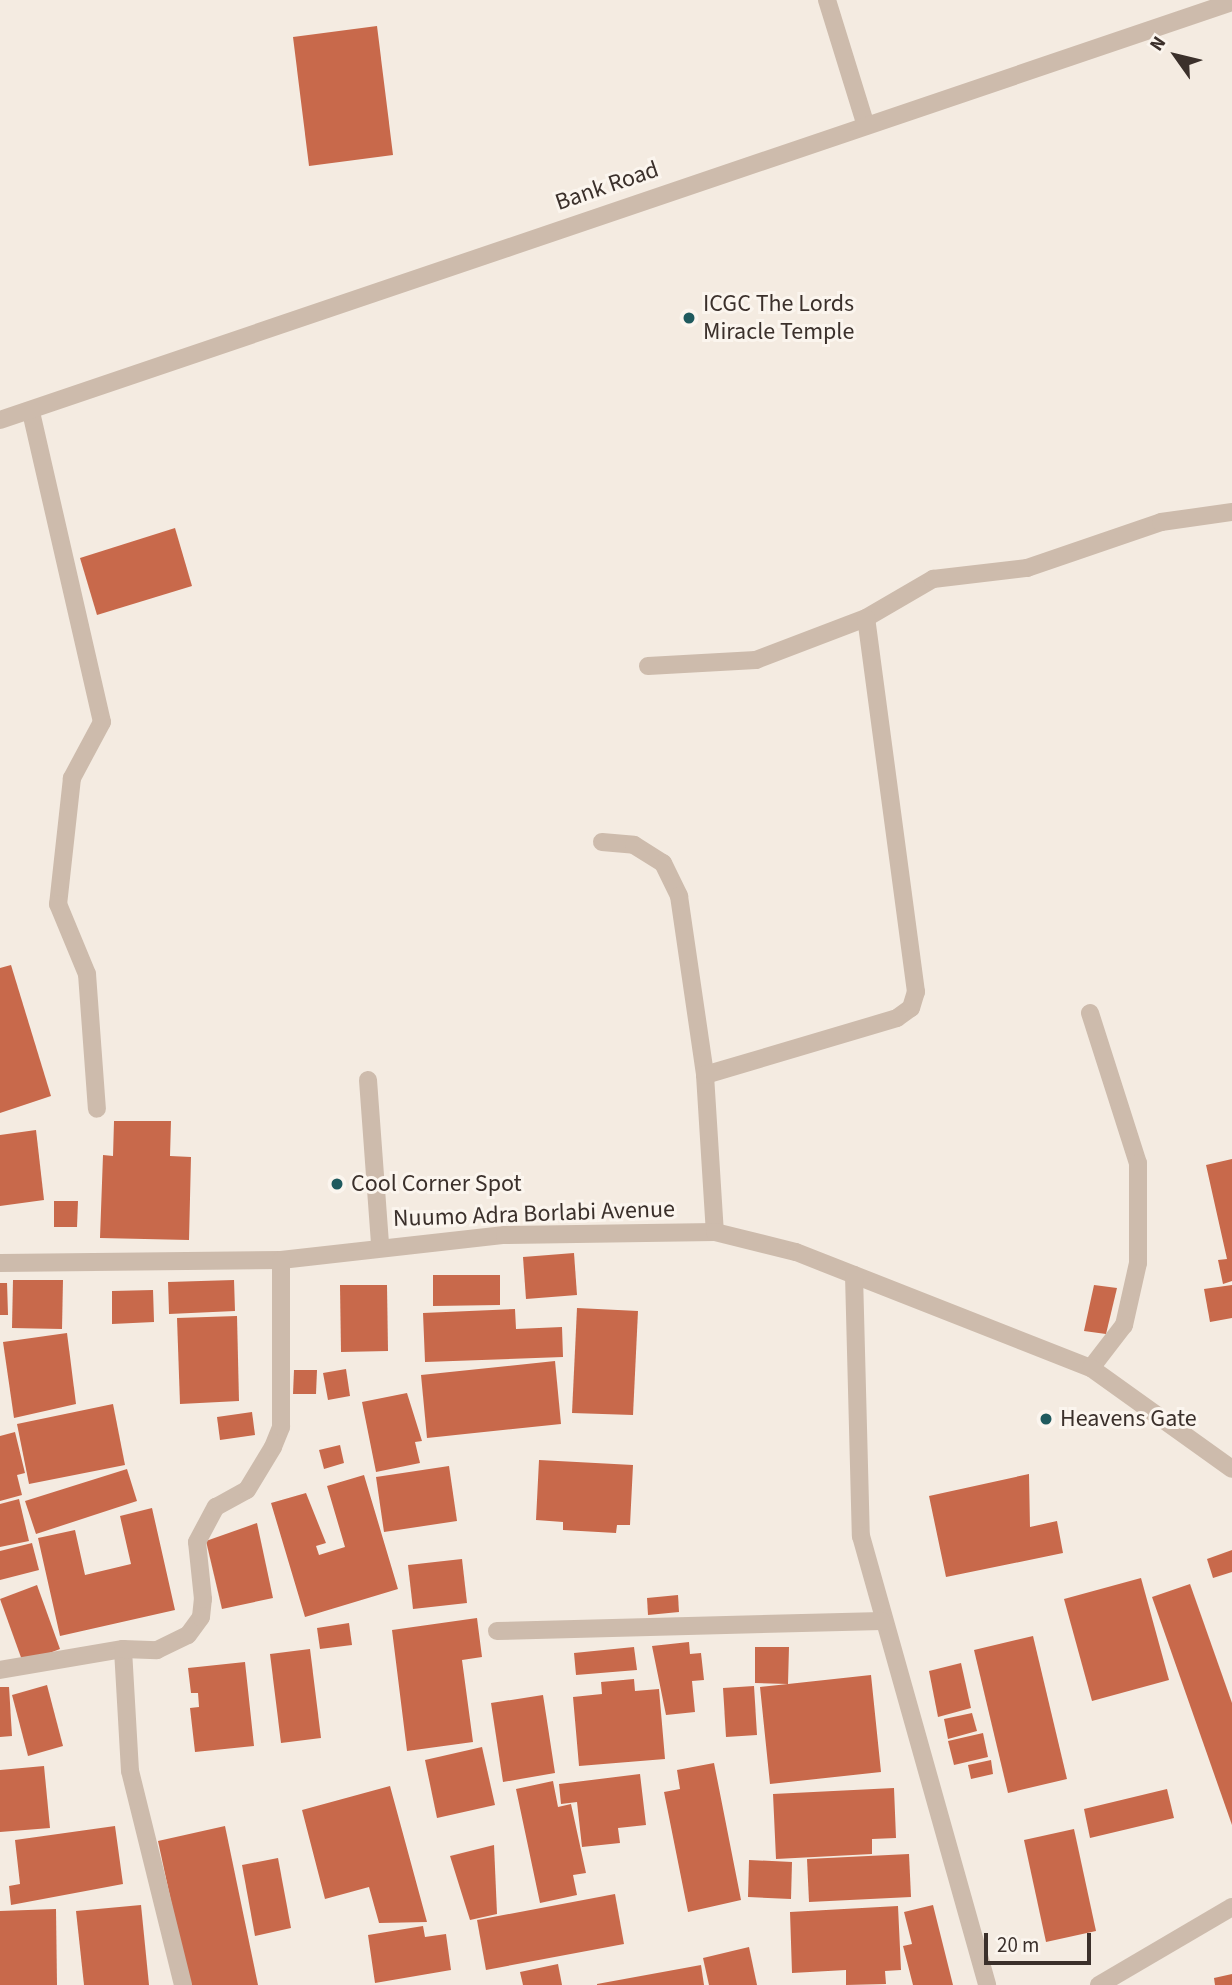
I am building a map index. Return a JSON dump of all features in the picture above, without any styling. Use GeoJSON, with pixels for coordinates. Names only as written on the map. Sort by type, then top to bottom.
{"type":"FeatureCollection","features":[{"type":"Feature","properties":{"kind":"street"},"geometry":{"type":"LineString","coordinates":[[827,0],[864,123]]}},
{"type":"Feature","properties":{"kind":"street","name":"Bank Road"},"geometry":{"type":"LineString","coordinates":[[0,421],[864,123],[1232,2]]}},
{"type":"Feature","properties":{"kind":"street"},"geometry":{"type":"LineString","coordinates":[[31,412],[102,722],[72,778],[58,904],[87,974],[97,1109]]}},
{"type":"Feature","properties":{"kind":"street"},"geometry":{"type":"LineString","coordinates":[[648,666],[756,660],[866,618],[933,579],[1027,568],[1161,522],[1232,512]]}},
{"type":"Feature","properties":{"kind":"street"},"geometry":{"type":"LineString","coordinates":[[705,1076],[897,1018],[911,1008],[916,992],[866,618]]}},
{"type":"Feature","properties":{"kind":"street"},"geometry":{"type":"LineString","coordinates":[[602,842],[634,845],[663,863],[679,896],[705,1076],[715,1232]]}},
{"type":"Feature","properties":{"kind":"street"},"geometry":{"type":"LineString","coordinates":[[1090,1013],[1138,1163],[1138,1263],[1124,1325],[1091,1368]]}},
{"type":"Feature","properties":{"kind":"street"},"geometry":{"type":"LineString","coordinates":[[368,1080],[380,1245]]}},
{"type":"Feature","properties":{"kind":"street","name":"Nuumo Adra Borlabi Avenue"},"geometry":{"type":"LineString","coordinates":[[0,1263],[281,1260],[380,1245],[505,1235],[715,1232],[854,1275],[1091,1368],[1232,1469]]}},
{"type":"Feature","properties":{"kind":"street"},"geometry":{"type":"LineString","coordinates":[[0,1670],[123,1649],[157,1650],[188,1635],[201,1617],[203,1600],[197,1542],[216,1507],[247,1490],[273,1447],[281,1427],[281,1260]]}},
{"type":"Feature","properties":{"kind":"street"},"geometry":{"type":"LineString","coordinates":[[854,1275],[861,1536],[882,1621],[987,1985]]}},
{"type":"Feature","properties":{"kind":"street"},"geometry":{"type":"LineString","coordinates":[[497,1631],[882,1621]]}},
{"type":"Feature","properties":{"kind":"street"},"geometry":{"type":"LineString","coordinates":[[123,1649],[130,1771],[183,1985]]}},
{"type":"Feature","properties":{"kind":"street"},"geometry":{"type":"LineString","coordinates":[[1098,1985],[1232,1906]]}},
{"type":"Feature","properties":{"kind":"building"},"geometry":{"type":"Polygon","coordinates":[[[377,26],[393,155],[309,166],[293,37],[377,26]]]}},
{"type":"Feature","properties":{"kind":"building"},"geometry":{"type":"Polygon","coordinates":[[[175,528],[192,586],[97,615],[80,558],[175,528]]]}},
{"type":"Feature","properties":{"kind":"building"},"geometry":{"type":"Polygon","coordinates":[[[11,965],[51,1096],[0,1113],[0,968],[11,965]]]}},
{"type":"Feature","properties":{"kind":"building"},"geometry":{"type":"Polygon","coordinates":[[[114,1121],[171,1121],[170,1156],[191,1157],[189,1240],[100,1238],[103,1155],[113,1156],[114,1121]]]}},
{"type":"Feature","properties":{"kind":"building"},"geometry":{"type":"Polygon","coordinates":[[[36,1130],[44,1200],[0,1206],[0,1135],[36,1130]]]}},
{"type":"Feature","properties":{"kind":"building"},"geometry":{"type":"Polygon","coordinates":[[[1232,1159],[1232,1281],[1223,1284],[1218,1260],[1227,1259],[1206,1165],[1232,1159]]]}},
{"type":"Feature","properties":{"kind":"building"},"geometry":{"type":"Polygon","coordinates":[[[54,1201],[78,1201],[77,1227],[54,1227],[54,1201]]]}},
{"type":"Feature","properties":{"kind":"building"},"geometry":{"type":"Polygon","coordinates":[[[574,1253],[577,1295],[526,1299],[523,1257],[574,1253]]]}},
{"type":"Feature","properties":{"kind":"building"},"geometry":{"type":"Polygon","coordinates":[[[433,1275],[500,1275],[500,1305],[433,1306],[433,1275]]]}},
{"type":"Feature","properties":{"kind":"building"},"geometry":{"type":"Polygon","coordinates":[[[13,1280],[63,1280],[62,1329],[12,1328],[13,1280]]]}},
{"type":"Feature","properties":{"kind":"building"},"geometry":{"type":"Polygon","coordinates":[[[234,1280],[235,1311],[169,1314],[168,1282],[234,1280]]]}},
{"type":"Feature","properties":{"kind":"building"},"geometry":{"type":"Polygon","coordinates":[[[0,1283],[7,1283],[8,1315],[0,1315],[0,1283]]]}},
{"type":"Feature","properties":{"kind":"building"},"geometry":{"type":"Polygon","coordinates":[[[340,1285],[387,1285],[388,1351],[341,1352],[340,1285]]]}},
{"type":"Feature","properties":{"kind":"building"},"geometry":{"type":"Polygon","coordinates":[[[1094,1285],[1117,1288],[1106,1334],[1084,1331],[1094,1285]]]}},
{"type":"Feature","properties":{"kind":"building"},"geometry":{"type":"Polygon","coordinates":[[[1232,1285],[1232,1318],[1210,1322],[1204,1289],[1232,1285]]]}},
{"type":"Feature","properties":{"kind":"building"},"geometry":{"type":"Polygon","coordinates":[[[153,1290],[154,1322],[112,1324],[112,1291],[153,1290]]]}},
{"type":"Feature","properties":{"kind":"building"},"geometry":{"type":"Polygon","coordinates":[[[577,1308],[638,1311],[633,1415],[572,1413],[577,1308]]]}},
{"type":"Feature","properties":{"kind":"building"},"geometry":{"type":"Polygon","coordinates":[[[515,1309],[516,1329],[562,1327],[563,1357],[425,1362],[423,1313],[515,1309]]]}},
{"type":"Feature","properties":{"kind":"building"},"geometry":{"type":"Polygon","coordinates":[[[237,1316],[239,1401],[180,1404],[177,1318],[237,1316]]]}},
{"type":"Feature","properties":{"kind":"building"},"geometry":{"type":"Polygon","coordinates":[[[67,1333],[76,1404],[14,1418],[3,1342],[67,1333]]]}},
{"type":"Feature","properties":{"kind":"building"},"geometry":{"type":"Polygon","coordinates":[[[555,1361],[561,1424],[427,1438],[421,1375],[555,1361]]]}},
{"type":"Feature","properties":{"kind":"building"},"geometry":{"type":"Polygon","coordinates":[[[346,1369],[350,1396],[328,1400],[323,1373],[346,1369]]]}},
{"type":"Feature","properties":{"kind":"building"},"geometry":{"type":"Polygon","coordinates":[[[294,1370],[317,1370],[316,1394],[293,1394],[294,1370]]]}},
{"type":"Feature","properties":{"kind":"building"},"geometry":{"type":"Polygon","coordinates":[[[407,1393],[422,1441],[415,1442],[420,1463],[376,1472],[362,1402],[407,1393]]]}},
{"type":"Feature","properties":{"kind":"building"},"geometry":{"type":"Polygon","coordinates":[[[113,1404],[125,1465],[29,1484],[17,1424],[113,1404]]]}},
{"type":"Feature","properties":{"kind":"building"},"geometry":{"type":"Polygon","coordinates":[[[252,1412],[255,1435],[220,1440],[217,1417],[252,1412]]]}},
{"type":"Feature","properties":{"kind":"building"},"geometry":{"type":"Polygon","coordinates":[[[15,1432],[25,1473],[17,1475],[22,1495],[0,1501],[0,1436],[15,1432]]]}},
{"type":"Feature","properties":{"kind":"building"},"geometry":{"type":"Polygon","coordinates":[[[340,1445],[344,1463],[324,1469],[319,1450],[340,1445]]]}},
{"type":"Feature","properties":{"kind":"building"},"geometry":{"type":"Polygon","coordinates":[[[539,1460],[633,1465],[630,1525],[617,1525],[616,1533],[563,1530],[563,1522],[536,1520],[539,1460]]]}},
{"type":"Feature","properties":{"kind":"building"},"geometry":{"type":"Polygon","coordinates":[[[449,1466],[457,1521],[384,1532],[376,1477],[449,1466]]]}},
{"type":"Feature","properties":{"kind":"building"},"geometry":{"type":"Polygon","coordinates":[[[127,1469],[137,1501],[36,1534],[25,1501],[127,1469]]]}},
{"type":"Feature","properties":{"kind":"building"},"geometry":{"type":"Polygon","coordinates":[[[1029,1474],[1030,1527],[1057,1521],[1063,1553],[946,1577],[929,1496],[1029,1474]]]}},
{"type":"Feature","properties":{"kind":"building"},"geometry":{"type":"Polygon","coordinates":[[[364,1475],[398,1589],[305,1617],[271,1503],[306,1493],[326,1543],[316,1546],[319,1555],[345,1547],[327,1486],[364,1475]]]}},
{"type":"Feature","properties":{"kind":"building"},"geometry":{"type":"Polygon","coordinates":[[[19,1499],[29,1541],[0,1547],[0,1504],[19,1499]]]}},
{"type":"Feature","properties":{"kind":"building"},"geometry":{"type":"Polygon","coordinates":[[[152,1508],[175,1610],[60,1636],[38,1538],[75,1530],[85,1575],[131,1564],[120,1516],[152,1508]]]}},
{"type":"Feature","properties":{"kind":"building"},"geometry":{"type":"Polygon","coordinates":[[[257,1523],[273,1598],[222,1609],[206,1541],[257,1523]]]}},
{"type":"Feature","properties":{"kind":"building"},"geometry":{"type":"Polygon","coordinates":[[[32,1543],[39,1570],[0,1580],[0,1551],[32,1543]]]}},
{"type":"Feature","properties":{"kind":"building"},"geometry":{"type":"Polygon","coordinates":[[[1232,1550],[1232,1572],[1213,1578],[1207,1559],[1232,1550]]]}},
{"type":"Feature","properties":{"kind":"building"},"geometry":{"type":"Polygon","coordinates":[[[462,1559],[467,1603],[413,1609],[408,1565],[462,1559]]]}},
{"type":"Feature","properties":{"kind":"building"},"geometry":{"type":"Polygon","coordinates":[[[1141,1578],[1169,1680],[1092,1701],[1064,1599],[1141,1578]]]}},
{"type":"Feature","properties":{"kind":"building"},"geometry":{"type":"Polygon","coordinates":[[[1190,1584],[1232,1703],[1232,1825],[1152,1597],[1190,1584]]]}},
{"type":"Feature","properties":{"kind":"building"},"geometry":{"type":"Polygon","coordinates":[[[37,1585],[60,1649],[23,1663],[0,1599],[37,1585]]]}},
{"type":"Feature","properties":{"kind":"building"},"geometry":{"type":"Polygon","coordinates":[[[678,1595],[679,1612],[648,1615],[647,1598],[678,1595]]]}},
{"type":"Feature","properties":{"kind":"building"},"geometry":{"type":"Polygon","coordinates":[[[477,1618],[482,1657],[462,1660],[473,1742],[407,1751],[392,1630],[477,1618]]]}},
{"type":"Feature","properties":{"kind":"building"},"geometry":{"type":"Polygon","coordinates":[[[349,1623],[352,1645],[320,1649],[317,1628],[349,1623]]]}},
{"type":"Feature","properties":{"kind":"building"},"geometry":{"type":"Polygon","coordinates":[[[1033,1636],[1067,1779],[1008,1793],[974,1650],[1033,1636]]]}},
{"type":"Feature","properties":{"kind":"building"},"geometry":{"type":"Polygon","coordinates":[[[689,1642],[690,1654],[701,1653],[704,1680],[692,1681],[695,1712],[666,1715],[652,1646],[689,1642]]]}},
{"type":"Feature","properties":{"kind":"building"},"geometry":{"type":"Polygon","coordinates":[[[634,1647],[637,1670],[576,1675],[574,1653],[634,1647]]]}},
{"type":"Feature","properties":{"kind":"building"},"geometry":{"type":"Polygon","coordinates":[[[755,1647],[789,1647],[788,1684],[755,1683],[755,1647]]]}},
{"type":"Feature","properties":{"kind":"building"},"geometry":{"type":"Polygon","coordinates":[[[310,1649],[321,1738],[281,1743],[270,1654],[310,1649]]]}},
{"type":"Feature","properties":{"kind":"building"},"geometry":{"type":"Polygon","coordinates":[[[245,1662],[254,1746],[195,1752],[190,1708],[199,1707],[198,1693],[191,1693],[188,1668],[245,1662]]]}},
{"type":"Feature","properties":{"kind":"building"},"geometry":{"type":"Polygon","coordinates":[[[961,1663],[971,1708],[938,1717],[929,1671],[961,1663]]]}},
{"type":"Feature","properties":{"kind":"building"},"geometry":{"type":"Polygon","coordinates":[[[871,1675],[881,1772],[770,1784],[760,1687],[871,1675]]]}},
{"type":"Feature","properties":{"kind":"building"},"geometry":{"type":"Polygon","coordinates":[[[634,1679],[635,1691],[659,1689],[665,1759],[579,1766],[573,1697],[602,1694],[601,1682],[634,1679]]]}},
{"type":"Feature","properties":{"kind":"building"},"geometry":{"type":"Polygon","coordinates":[[[47,1685],[63,1746],[28,1756],[12,1695],[47,1685]]]}},
{"type":"Feature","properties":{"kind":"building"},"geometry":{"type":"Polygon","coordinates":[[[754,1686],[757,1735],[726,1737],[723,1688],[754,1686]]]}},
{"type":"Feature","properties":{"kind":"building"},"geometry":{"type":"Polygon","coordinates":[[[0,1687],[9,1687],[12,1736],[0,1737],[0,1687]]]}},
{"type":"Feature","properties":{"kind":"building"},"geometry":{"type":"Polygon","coordinates":[[[543,1695],[555,1773],[503,1782],[491,1703],[543,1695]]]}},
{"type":"Feature","properties":{"kind":"building"},"geometry":{"type":"Polygon","coordinates":[[[972,1713],[977,1731],[948,1739],[944,1719],[972,1713]]]}},
{"type":"Feature","properties":{"kind":"building"},"geometry":{"type":"Polygon","coordinates":[[[983,1733],[988,1757],[954,1765],[948,1741],[983,1733]]]}},
{"type":"Feature","properties":{"kind":"building"},"geometry":{"type":"Polygon","coordinates":[[[482,1747],[495,1805],[437,1818],[425,1760],[482,1747]]]}},
{"type":"Feature","properties":{"kind":"building"},"geometry":{"type":"Polygon","coordinates":[[[991,1760],[993,1774],[971,1779],[968,1765],[991,1760]]]}},
{"type":"Feature","properties":{"kind":"building"},"geometry":{"type":"Polygon","coordinates":[[[714,1763],[741,1900],[688,1912],[664,1792],[680,1789],[677,1770],[714,1763]]]}},
{"type":"Feature","properties":{"kind":"building"},"geometry":{"type":"Polygon","coordinates":[[[44,1766],[50,1828],[0,1832],[0,1770],[44,1766]]]}},
{"type":"Feature","properties":{"kind":"building"},"geometry":{"type":"Polygon","coordinates":[[[640,1774],[646,1825],[618,1828],[620,1843],[582,1847],[577,1802],[561,1804],[559,1784],[640,1774]]]}},
{"type":"Feature","properties":{"kind":"building"},"geometry":{"type":"Polygon","coordinates":[[[553,1781],[558,1807],[571,1804],[586,1873],[573,1875],[577,1895],[540,1903],[516,1789],[553,1781]]]}},
{"type":"Feature","properties":{"kind":"building"},"geometry":{"type":"Polygon","coordinates":[[[390,1786],[427,1922],[379,1923],[369,1887],[325,1899],[302,1810],[390,1786]]]}},
{"type":"Feature","properties":{"kind":"building"},"geometry":{"type":"Polygon","coordinates":[[[894,1788],[896,1838],[872,1839],[872,1854],[776,1859],[773,1794],[894,1788]]]}},
{"type":"Feature","properties":{"kind":"building"},"geometry":{"type":"Polygon","coordinates":[[[1167,1789],[1174,1818],[1090,1838],[1084,1809],[1167,1789]]]}},
{"type":"Feature","properties":{"kind":"building"},"geometry":{"type":"Polygon","coordinates":[[[115,1826],[123,1884],[11,1905],[9,1886],[20,1884],[15,1840],[115,1826]]]}},
{"type":"Feature","properties":{"kind":"building"},"geometry":{"type":"Polygon","coordinates":[[[225,1826],[258,1985],[189,1985],[158,1841],[225,1826]]]}},
{"type":"Feature","properties":{"kind":"building"},"geometry":{"type":"Polygon","coordinates":[[[1074,1829],[1096,1931],[1046,1942],[1024,1840],[1074,1829]]]}},
{"type":"Feature","properties":{"kind":"building"},"geometry":{"type":"Polygon","coordinates":[[[494,1845],[497,1914],[470,1920],[450,1856],[494,1845]]]}},
{"type":"Feature","properties":{"kind":"building"},"geometry":{"type":"Polygon","coordinates":[[[909,1854],[911,1897],[809,1902],[807,1859],[909,1854]]]}},
{"type":"Feature","properties":{"kind":"building"},"geometry":{"type":"Polygon","coordinates":[[[278,1858],[291,1928],[255,1936],[242,1865],[278,1858]]]}},
{"type":"Feature","properties":{"kind":"building"},"geometry":{"type":"Polygon","coordinates":[[[749,1860],[792,1862],[791,1899],[748,1897],[749,1860]]]}},
{"type":"Feature","properties":{"kind":"building"},"geometry":{"type":"Polygon","coordinates":[[[615,1894],[624,1944],[486,1970],[477,1920],[615,1894]]]}},
{"type":"Feature","properties":{"kind":"building"},"geometry":{"type":"Polygon","coordinates":[[[141,1905],[149,1985],[84,1985],[76,1911],[141,1905]]]}},
{"type":"Feature","properties":{"kind":"building"},"geometry":{"type":"Polygon","coordinates":[[[933,1905],[953,1985],[913,1985],[903,1946],[912,1944],[904,1912],[933,1905]]]}},
{"type":"Feature","properties":{"kind":"building"},"geometry":{"type":"Polygon","coordinates":[[[898,1906],[901,1970],[885,1971],[886,1984],[846,1985],[846,1970],[792,1973],[790,1912],[898,1906]]]}},
{"type":"Feature","properties":{"kind":"building"},"geometry":{"type":"Polygon","coordinates":[[[56,1909],[57,1985],[0,1985],[0,1911],[56,1909]]]}},
{"type":"Feature","properties":{"kind":"building"},"geometry":{"type":"Polygon","coordinates":[[[423,1926],[425,1937],[446,1934],[451,1970],[375,1983],[368,1935],[423,1926]]]}},
{"type":"Feature","properties":{"kind":"building"},"geometry":{"type":"Polygon","coordinates":[[[749,1947],[757,1985],[709,1985],[703,1958],[749,1947]]]}},
{"type":"Feature","properties":{"kind":"building"},"geometry":{"type":"Polygon","coordinates":[[[558,1964],[562,1985],[523,1985],[520,1972],[558,1964]]]}},
{"type":"Feature","properties":{"kind":"building"},"geometry":{"type":"Polygon","coordinates":[[[701,1965],[704,1985],[597,1985],[597,1984],[701,1965]]]}},
{"type":"Feature","properties":{"kind":"building"},"geometry":{"type":"Polygon","coordinates":[[[1232,1974],[1232,1985],[1215,1985],[1214,1978],[1232,1974]]]}},
{"type":"Feature","properties":{"kind":"place","name":"ICGC The Lords Miracle Temple"},"geometry":{"type":"Point","coordinates":[689,318]}},
{"type":"Feature","properties":{"kind":"place","name":"Cool Corner Spot"},"geometry":{"type":"Point","coordinates":[337,1184]}},
{"type":"Feature","properties":{"kind":"place","name":"Heavens Gate"},"geometry":{"type":"Point","coordinates":[1046,1419]}}]}
